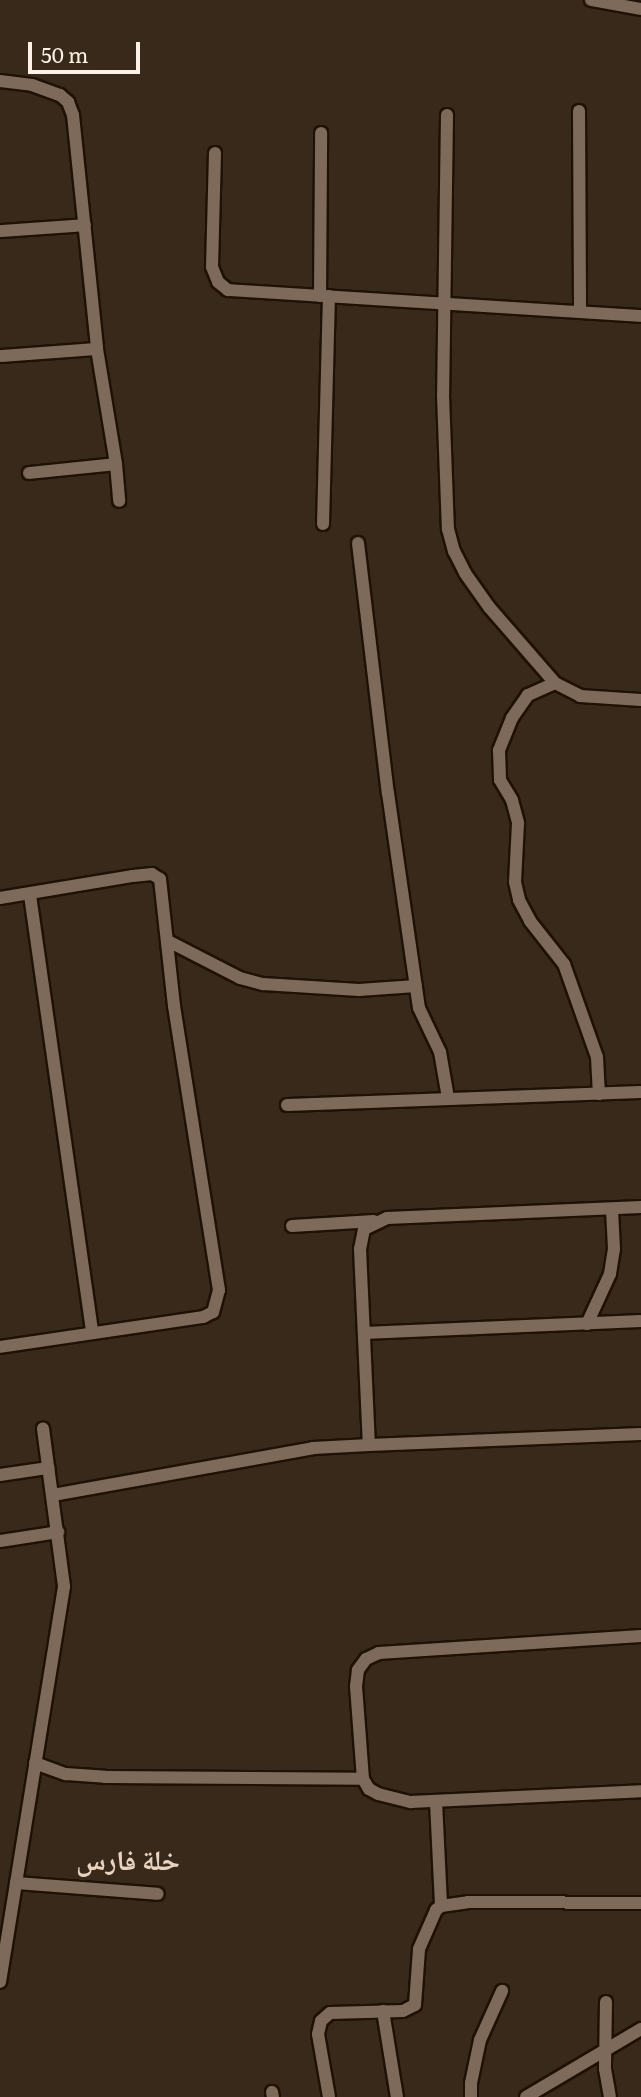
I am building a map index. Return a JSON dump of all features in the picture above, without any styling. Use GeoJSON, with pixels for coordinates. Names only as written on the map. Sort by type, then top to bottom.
{"type":"FeatureCollection","features":[{"type":"Feature","properties":{"kind":"street"},"geometry":{"type":"LineString","coordinates":[[591,0],[641,9]]}},
{"type":"Feature","properties":{"kind":"street"},"geometry":{"type":"LineString","coordinates":[[0,81],[44,88],[68,102],[75,129],[97,349],[116,464],[119,501]]}},
{"type":"Feature","properties":{"kind":"street"},"geometry":{"type":"LineString","coordinates":[[579,111],[580,312]]}},
{"type":"Feature","properties":{"kind":"street"},"geometry":{"type":"LineString","coordinates":[[447,115],[443,395],[448,529],[454,551],[465,573],[489,607],[555,682],[580,696],[641,700]]}},
{"type":"Feature","properties":{"kind":"street"},"geometry":{"type":"LineString","coordinates":[[321,133],[325,296],[323,524]]}},
{"type":"Feature","properties":{"kind":"street"},"geometry":{"type":"LineString","coordinates":[[215,153],[212,267],[218,282],[228,290],[641,316]]}},
{"type":"Feature","properties":{"kind":"street"},"geometry":{"type":"LineString","coordinates":[[0,232],[85,225]]}},
{"type":"Feature","properties":{"kind":"street"},"geometry":{"type":"LineString","coordinates":[[1,356],[97,349]]}},
{"type":"Feature","properties":{"kind":"street"},"geometry":{"type":"LineString","coordinates":[[29,473],[116,464]]}},
{"type":"Feature","properties":{"kind":"street"},"geometry":{"type":"LineString","coordinates":[[358,544],[388,793],[419,1008],[440,1052],[449,1098]]}},
{"type":"Feature","properties":{"kind":"street"},"geometry":{"type":"LineString","coordinates":[[555,682],[528,695],[512,718],[499,750],[500,780],[512,800],[518,823],[515,882],[519,900],[530,921],[564,964],[597,1057],[599,1094]]}},
{"type":"Feature","properties":{"kind":"street"},"geometry":{"type":"LineString","coordinates":[[0,898],[118,878],[157,875],[162,887],[178,1029],[217,1277],[218,1302],[213,1312],[180,1322],[0,1347]]}},
{"type":"Feature","properties":{"kind":"street"},"geometry":{"type":"LineString","coordinates":[[30,895],[92,1333]]}},
{"type":"Feature","properties":{"kind":"street"},"geometry":{"type":"LineString","coordinates":[[168,941],[240,978],[263,984],[359,990],[416,986]]}},
{"type":"Feature","properties":{"kind":"street"},"geometry":{"type":"LineString","coordinates":[[287,1105],[641,1092]]}},
{"type":"Feature","properties":{"kind":"street"},"geometry":{"type":"LineString","coordinates":[[292,1226],[641,1207]]}},
{"type":"Feature","properties":{"kind":"street"},"geometry":{"type":"LineString","coordinates":[[587,1324],[610,1273],[614,1249],[612,1209]]}},
{"type":"Feature","properties":{"kind":"street"},"geometry":{"type":"LineString","coordinates":[[369,1445],[360,1250],[365,1229],[378,1221]]}},
{"type":"Feature","properties":{"kind":"street"},"geometry":{"type":"LineString","coordinates":[[364,1333],[641,1321]]}},
{"type":"Feature","properties":{"kind":"street"},"geometry":{"type":"LineString","coordinates":[[0,1982],[64,1586],[43,1428]]}},
{"type":"Feature","properties":{"kind":"street"},"geometry":{"type":"LineString","coordinates":[[53,1495],[313,1448],[641,1434]]}},
{"type":"Feature","properties":{"kind":"street"},"geometry":{"type":"LineString","coordinates":[[0,1475],[48,1468]]}},
{"type":"Feature","properties":{"kind":"street"},"geometry":{"type":"LineString","coordinates":[[0,1541],[58,1532]]}},
{"type":"Feature","properties":{"kind":"street"},"geometry":{"type":"LineString","coordinates":[[641,1636],[379,1653],[366,1659],[358,1670],[356,1686],[363,1779],[369,1789],[396,1800],[436,1802],[641,1791]]}},
{"type":"Feature","properties":{"kind":"street"},"geometry":{"type":"LineString","coordinates":[[35,1763],[66,1774],[105,1777],[363,1779]]}},
{"type":"Feature","properties":{"kind":"street"},"geometry":{"type":"LineString","coordinates":[[436,1802],[441,1906]]}},
{"type":"Feature","properties":{"kind":"street"},"geometry":{"type":"LineString","coordinates":[[16,1883],[158,1894]]}},
{"type":"Feature","properties":{"kind":"street"},"geometry":{"type":"LineString","coordinates":[[329,2097],[318,2034],[321,2021],[330,2013],[403,2011],[415,2005],[419,1949],[436,1910],[441,1906],[468,1902],[641,1903]]}},
{"type":"Feature","properties":{"kind":"street"},"geometry":{"type":"LineString","coordinates":[[471,2097],[471,2083],[480,2040],[502,1991]]}},
{"type":"Feature","properties":{"kind":"street"},"geometry":{"type":"LineString","coordinates":[[606,2002],[605,2052],[610,2097]]}},
{"type":"Feature","properties":{"kind":"street"},"geometry":{"type":"LineString","coordinates":[[383,2011],[397,2097]]}},
{"type":"Feature","properties":{"kind":"street"},"geometry":{"type":"LineString","coordinates":[[526,2097],[641,2029]]}},
{"type":"Feature","properties":{"kind":"district","name":"خلة فارس"},"geometry":{"type":"Point","coordinates":[128,1858]}}]}
